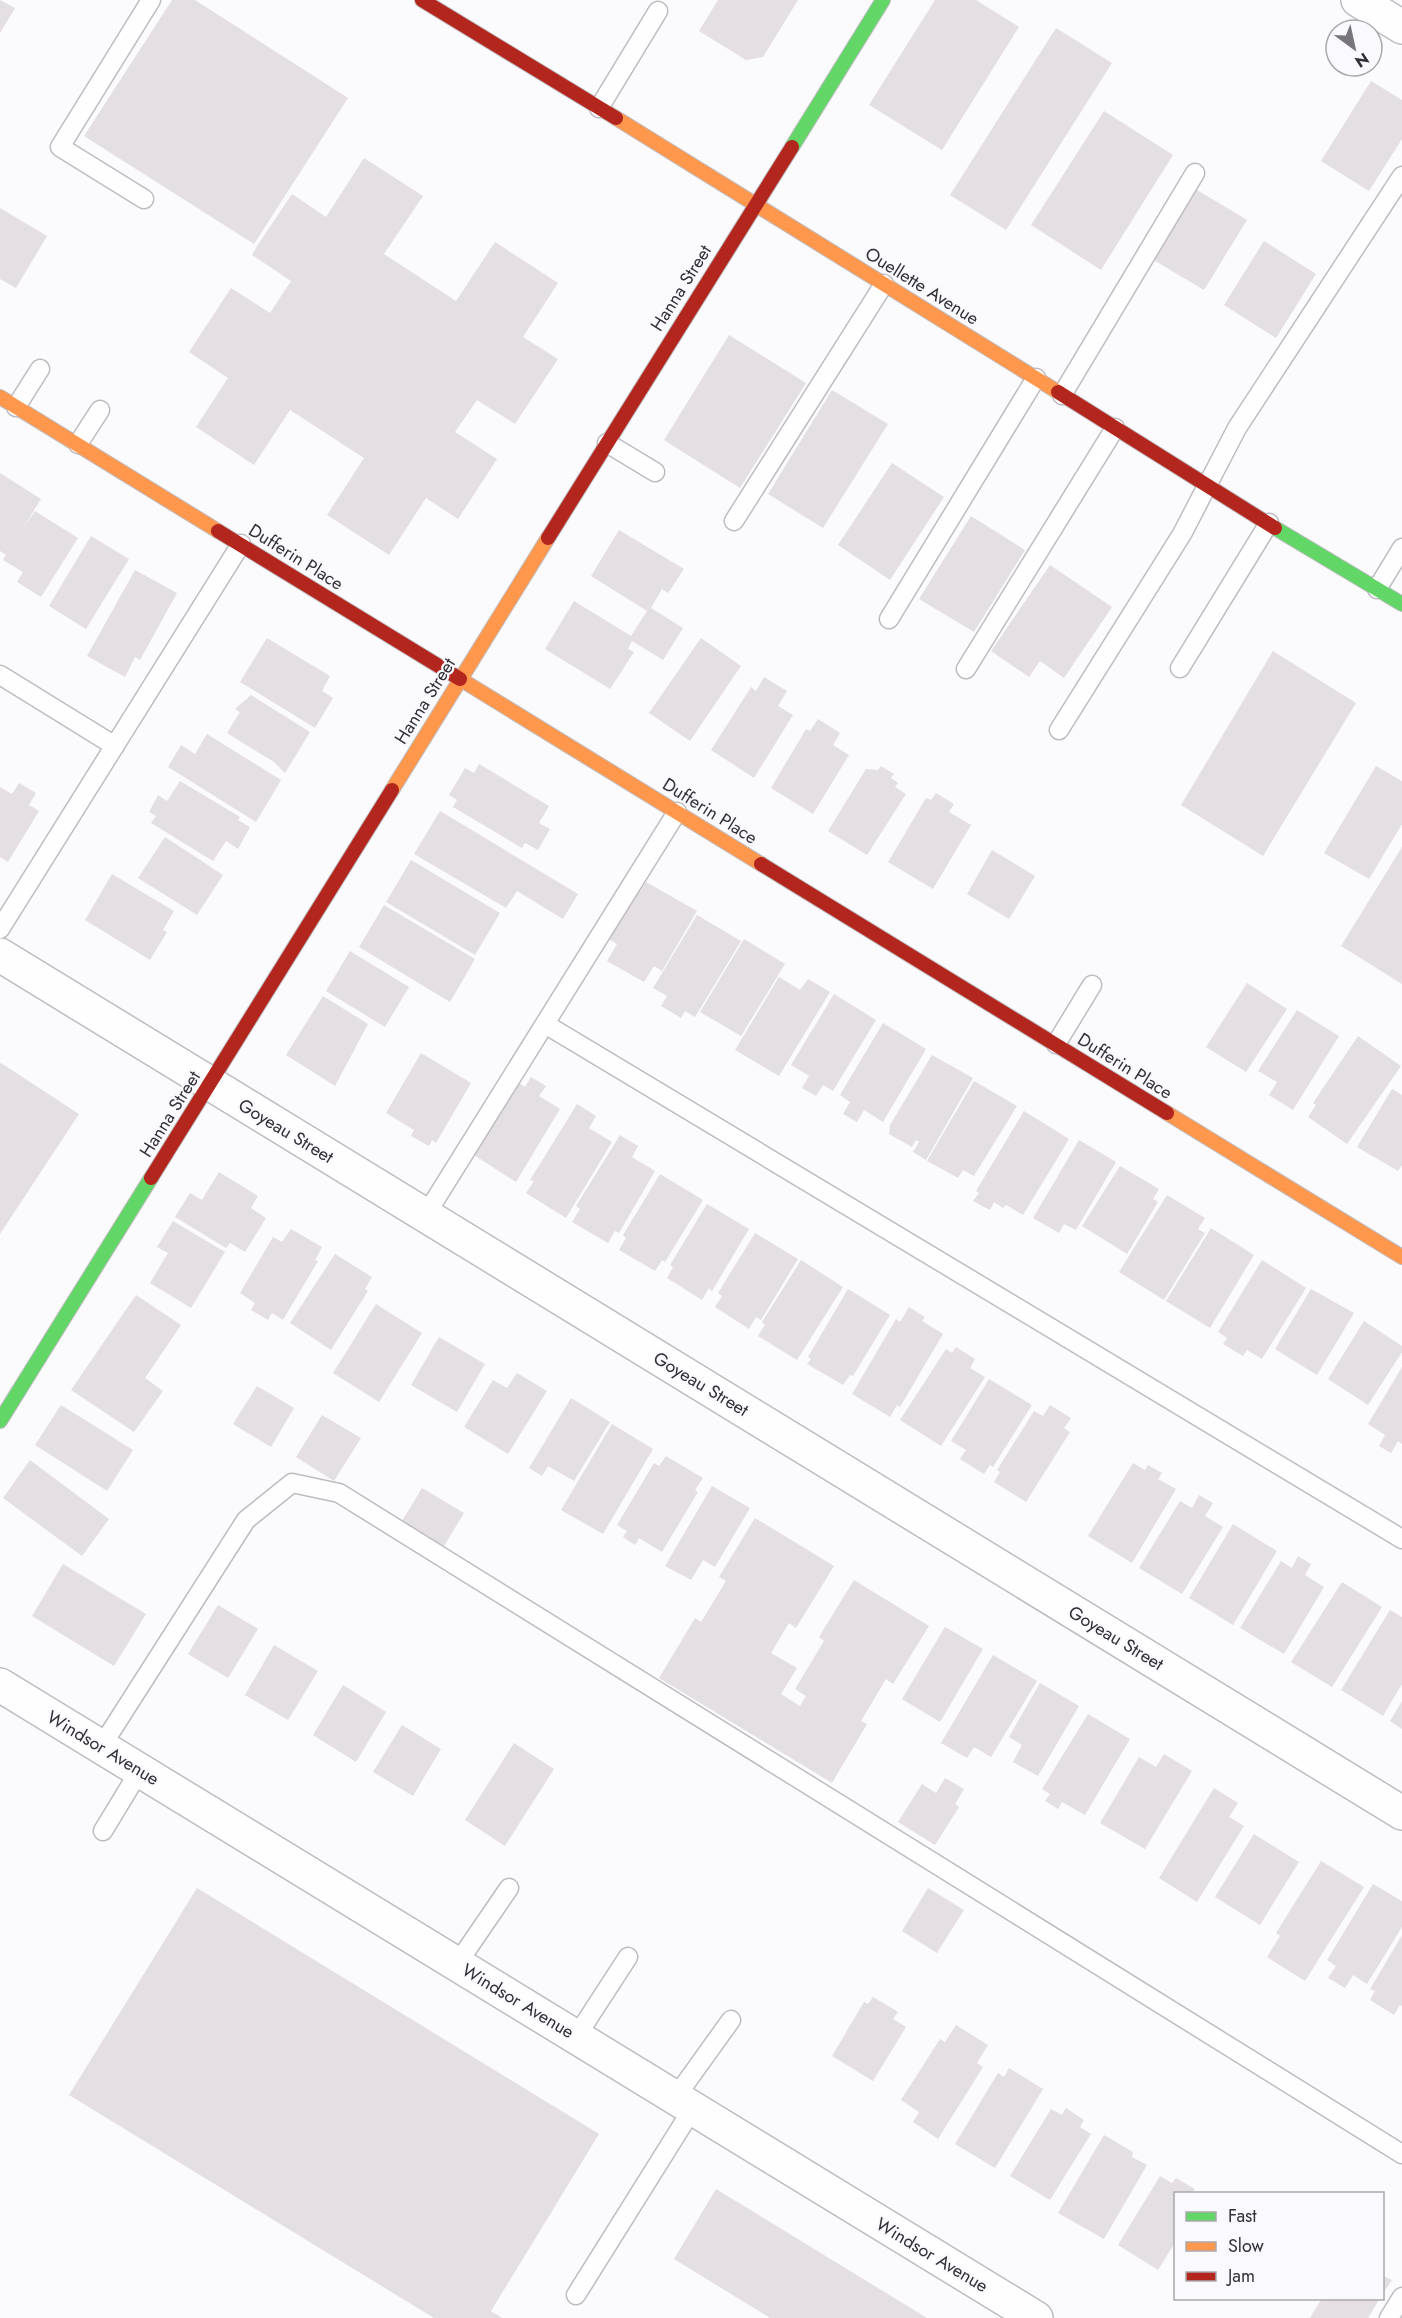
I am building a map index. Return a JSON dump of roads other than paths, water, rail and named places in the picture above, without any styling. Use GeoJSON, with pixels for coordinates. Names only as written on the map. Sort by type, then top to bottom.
{"type":"FeatureCollection","features":[{"type":"Feature","properties":{"kind":"street","name":"Ouellette Avenue"},"geometry":{"type":"LineString","coordinates":[[422,0],[755,203],[1205,486],[1402,604]]}},
{"type":"Feature","properties":{"kind":"street","name":"Hanna Street"},"geometry":{"type":"LineString","coordinates":[[0,1421],[883,0]]}},
{"type":"Feature","properties":{"kind":"street"},"geometry":{"type":"LineString","coordinates":[[1358,0],[1402,27]]}},
{"type":"Feature","properties":{"kind":"street","name":"Dufferin Place"},"geometry":{"type":"LineString","coordinates":[[0,397],[1402,1257]]}},
{"type":"Feature","properties":{"kind":"street","name":"Goyeau Street"},"geometry":{"type":"LineString","coordinates":[[0,955],[1402,1813]]}},
{"type":"Feature","properties":{"kind":"street","name":"Windsor Avenue"},"geometry":{"type":"LineString","coordinates":[[0,1685],[684,2103],[1015,2313]]}},
{"type":"Feature","properties":{"kind":"lane"},"geometry":{"type":"LineString","coordinates":[[144,199],[60,147],[151,0]]}},
{"type":"Feature","properties":{"kind":"lane"},"geometry":{"type":"LineString","coordinates":[[598,108],[658,11]]}},
{"type":"Feature","properties":{"kind":"lane"},"geometry":{"type":"LineString","coordinates":[[1062,395],[1195,173]]}},
{"type":"Feature","properties":{"kind":"lane"},"geometry":{"type":"LineString","coordinates":[[1059,730],[1182,534],[1237,428],[1402,176]]}},
{"type":"Feature","properties":{"kind":"lane"},"geometry":{"type":"LineString","coordinates":[[734,521],[884,284]]}},
{"type":"Feature","properties":{"kind":"lane"},"geometry":{"type":"LineString","coordinates":[[16,407],[40,369]]}},
{"type":"Feature","properties":{"kind":"lane"},"geometry":{"type":"LineString","coordinates":[[890,619],[1036,378]]}},
{"type":"Feature","properties":{"kind":"lane"},"geometry":{"type":"LineString","coordinates":[[78,444],[100,410]]}},
{"type":"Feature","properties":{"kind":"lane"},"geometry":{"type":"LineString","coordinates":[[966,669],[1115,428]]}},
{"type":"Feature","properties":{"kind":"lane"},"geometry":{"type":"LineString","coordinates":[[607,443],[655,472]]}},
{"type":"Feature","properties":{"kind":"lane"},"geometry":{"type":"LineString","coordinates":[[1180,668],[1269,523]]}},
{"type":"Feature","properties":{"kind":"lane"},"geometry":{"type":"LineString","coordinates":[[0,929],[241,544]]}},
{"type":"Feature","properties":{"kind":"lane"},"geometry":{"type":"LineString","coordinates":[[1377,589],[1402,548]]}},
{"type":"Feature","properties":{"kind":"lane"},"geometry":{"type":"LineString","coordinates":[[0,675],[115,746]]}},
{"type":"Feature","properties":{"kind":"lane"},"geometry":{"type":"LineString","coordinates":[[425,1216],[677,812]]}},
{"type":"Feature","properties":{"kind":"lane"},"geometry":{"type":"LineString","coordinates":[[1056,1044],[1092,985]]}},
{"type":"Feature","properties":{"kind":"lane"},"geometry":{"type":"LineString","coordinates":[[545,1024],[1402,1539]]}},
{"type":"Feature","properties":{"kind":"lane"},"geometry":{"type":"LineString","coordinates":[[101,1747],[246,1520],[292,1483],[339,1493],[1402,2154]]}},
{"type":"Feature","properties":{"kind":"lane"},"geometry":{"type":"LineString","coordinates":[[103,1831],[140,1770]]}},
{"type":"Feature","properties":{"kind":"lane"},"geometry":{"type":"LineString","coordinates":[[457,1964],[509,1888]]}},
{"type":"Feature","properties":{"kind":"lane"},"geometry":{"type":"LineString","coordinates":[[576,2037],[628,1958]]}},
{"type":"Feature","properties":{"kind":"lane"},"geometry":{"type":"LineString","coordinates":[[576,2295],[731,2020]]}},
{"type":"Feature","properties":{"kind":"lane"},"geometry":{"type":"LineString","coordinates":[[1389,2318],[1402,2297]]}}]}
